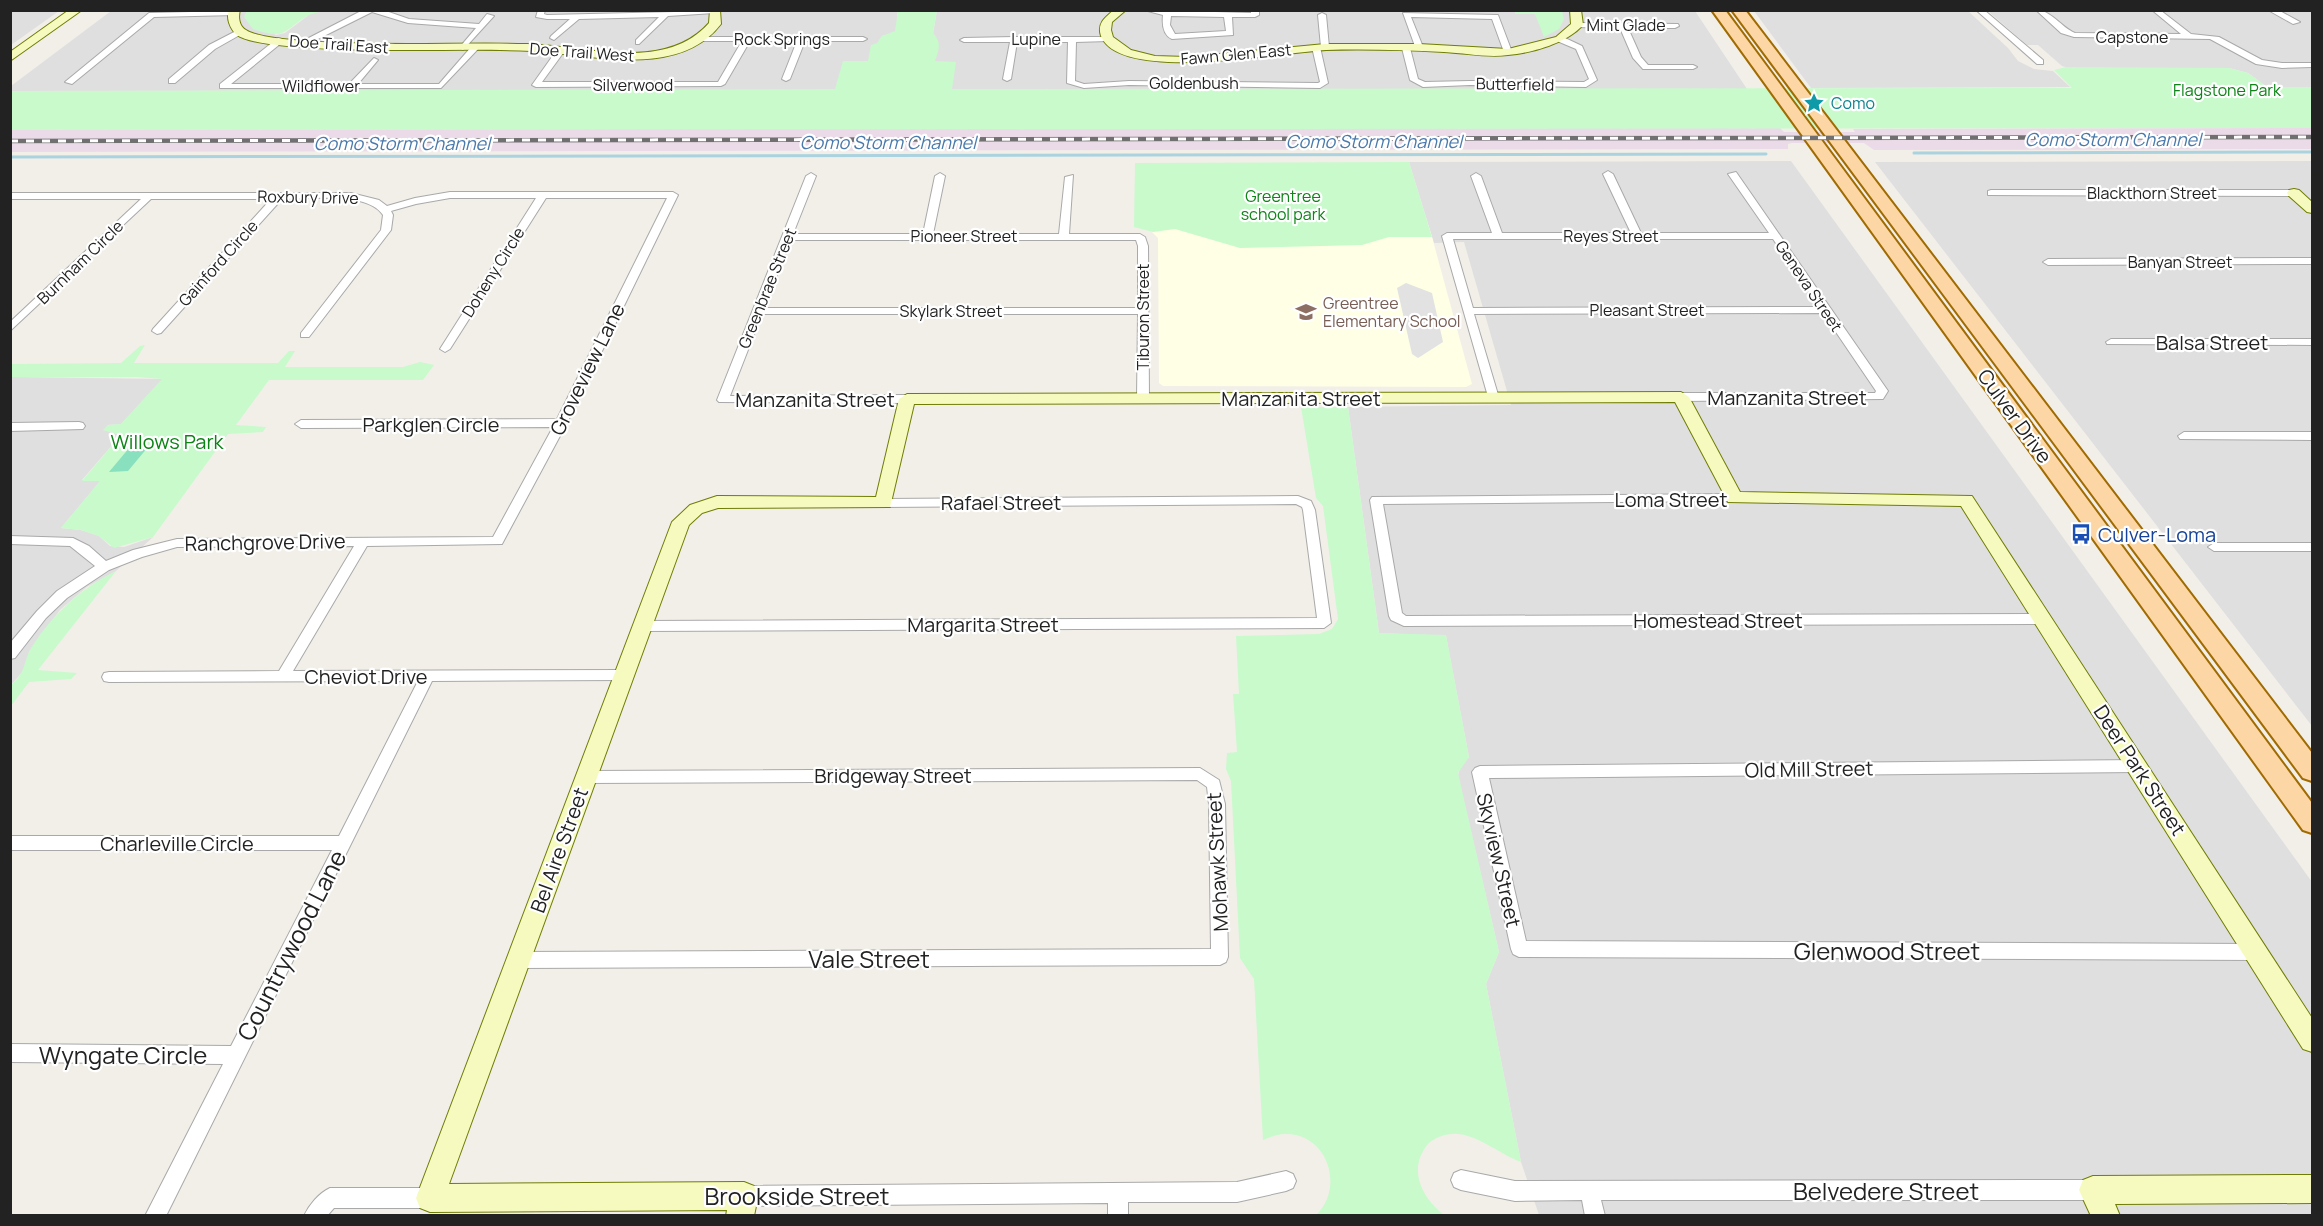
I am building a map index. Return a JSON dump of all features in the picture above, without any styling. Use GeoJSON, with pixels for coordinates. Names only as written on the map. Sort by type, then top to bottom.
{"type":"FeatureCollection","features":[{"type":"Feature","properties":{"kind":"main road","name":"Culver Drive"},"geometry":{"type":"LineString","coordinates":[[1718,10],[2313,822]]}},
{"type":"Feature","properties":{"kind":"main road","name":"Culver Drive"},"geometry":{"type":"LineString","coordinates":[[1738,10],[2313,771]]}},
{"type":"Feature","properties":{"kind":"street"},"geometry":{"type":"LineString","coordinates":[[10,58],[76,10]]}},
{"type":"Feature","properties":{"kind":"street"},"geometry":{"type":"LineString","coordinates":[[303,43],[372,10],[408,21],[480,26]]}},
{"type":"Feature","properties":{"kind":"street"},"geometry":{"type":"LineString","coordinates":[[542,10],[539,12],[541,16],[558,13],[578,16],[715,11],[715,24],[701,39]]}},
{"type":"Feature","properties":{"kind":"street"},"geometry":{"type":"LineString","coordinates":[[1108,39],[1105,30],[1107,21],[1121,10]]}},
{"type":"Feature","properties":{"kind":"street"},"geometry":{"type":"LineString","coordinates":[[1147,10],[1167,14],[1256,12]]}},
{"type":"Feature","properties":{"kind":"street"},"geometry":{"type":"LineString","coordinates":[[1560,39],[1577,25],[1575,10]]}},
{"type":"Feature","properties":{"kind":"street"},"geometry":{"type":"LineString","coordinates":[[1979,10],[2040,62]]}},
{"type":"Feature","properties":{"kind":"street","name":"Capstone"},"geometry":{"type":"LineString","coordinates":[[2039,10],[2064,31],[2074,35],[2189,37],[2223,40],[2260,63],[2313,65]]}},
{"type":"Feature","properties":{"kind":"street"},"geometry":{"type":"LineString","coordinates":[[2155,10],[2189,37]]}},
{"type":"Feature","properties":{"kind":"street"},"geometry":{"type":"LineString","coordinates":[[2271,10],[2296,22]]}},
{"type":"Feature","properties":{"kind":"street"},"geometry":{"type":"LineString","coordinates":[[69,82],[152,15],[234,12],[234,23],[241,32],[212,47],[172,81]]}},
{"type":"Feature","properties":{"kind":"street"},"geometry":{"type":"LineString","coordinates":[[639,42],[663,13]]}},
{"type":"Feature","properties":{"kind":"street"},"geometry":{"type":"LineString","coordinates":[[1167,14],[1166,25],[1172,37],[1230,33],[1228,14]]}},
{"type":"Feature","properties":{"kind":"street"},"geometry":{"type":"LineString","coordinates":[[1320,47],[1322,15]]}},
{"type":"Feature","properties":{"kind":"street"},"geometry":{"type":"LineString","coordinates":[[1419,47],[1406,15],[1495,17],[1508,52]]}},
{"type":"Feature","properties":{"kind":"street","name":"Wildflower"},"geometry":{"type":"LineString","coordinates":[[280,40],[223,86],[441,86],[469,48],[480,26],[490,16]]}},
{"type":"Feature","properties":{"kind":"street"},"geometry":{"type":"LineString","coordinates":[[554,38],[578,16]]}},
{"type":"Feature","properties":{"kind":"street","name":"Mint Glade"},"geometry":{"type":"LineString","coordinates":[[1577,25],[1675,26]]}},
{"type":"Feature","properties":{"kind":"street"},"geometry":{"type":"LineString","coordinates":[[1623,26],[1637,58],[1646,67],[1693,67]]}},
{"type":"Feature","properties":{"kind":"street","name":"Doe Trail East"},"geometry":{"type":"LineString","coordinates":[[241,32],[280,40],[358,48],[469,48]]}},
{"type":"Feature","properties":{"kind":"street","name":"Rock Springs"},"geometry":{"type":"LineString","coordinates":[[701,39],[863,39]]}},
{"type":"Feature","properties":{"kind":"street","name":"Doe Trail West"},"geometry":{"type":"LineString","coordinates":[[469,48],[562,49],[603,57],[630,57],[658,54],[701,39]]}},
{"type":"Feature","properties":{"kind":"street","name":"Silverwood"},"geometry":{"type":"LineString","coordinates":[[562,49],[536,85],[721,84],[747,39]]}},
{"type":"Feature","properties":{"kind":"street"},"geometry":{"type":"LineString","coordinates":[[786,79],[802,39]]}},
{"type":"Feature","properties":{"kind":"street"},"geometry":{"type":"LineString","coordinates":[[1008,79],[1014,39]]}},
{"type":"Feature","properties":{"kind":"street","name":"Goldenbush"},"geometry":{"type":"LineString","coordinates":[[1072,39],[1071,83],[1079,86],[1129,83],[1320,86],[1324,83],[1320,47]]}},
{"type":"Feature","properties":{"kind":"street","name":"Lupine"},"geometry":{"type":"LineString","coordinates":[[964,40],[1108,39]]}},
{"type":"Feature","properties":{"kind":"street","name":"Fawn Glen East"},"geometry":{"type":"LineString","coordinates":[[1108,39],[1127,52],[1155,59],[1187,60],[1320,47],[1419,47],[1508,52],[1560,39]]}},
{"type":"Feature","properties":{"kind":"street","name":"Butterfield"},"geometry":{"type":"LineString","coordinates":[[1406,48],[1414,80],[1423,85],[1470,83],[1586,85],[1593,80],[1580,48],[1560,39]]}},
{"type":"Feature","properties":{"kind":"street"},"geometry":{"type":"LineString","coordinates":[[351,86],[374,60]]}},
{"type":"Feature","properties":{"kind":"street"},"geometry":{"type":"LineString","coordinates":[[1608,174],[1636,235]]}},
{"type":"Feature","properties":{"kind":"street","name":"Geneva Street"},"geometry":{"type":"LineString","coordinates":[[1733,174],[1824,310],[1882,391],[1879,397]]}},
{"type":"Feature","properties":{"kind":"street","name":"Greenbrae Street"},"geometry":{"type":"LineString","coordinates":[[723,400],[811,176]]}},
{"type":"Feature","properties":{"kind":"street"},"geometry":{"type":"LineString","coordinates":[[927,237],[940,176]]}},
{"type":"Feature","properties":{"kind":"street"},"geometry":{"type":"LineString","coordinates":[[1476,176],[1498,236]]}},
{"type":"Feature","properties":{"kind":"street"},"geometry":{"type":"LineString","coordinates":[[1064,236],[1070,177]]}},
{"type":"Feature","properties":{"kind":"street","name":"Blackthorn Street"},"geometry":{"type":"LineString","coordinates":[[1991,193],[2313,193]]}},
{"type":"Feature","properties":{"kind":"street"},"geometry":{"type":"LineString","coordinates":[[2294,193],[2313,209]]}},
{"type":"Feature","properties":{"kind":"street","name":"Roxbury Drive"},"geometry":{"type":"LineString","coordinates":[[12,197],[351,196],[376,202],[385,210],[428,198],[450,195],[673,195]]}},
{"type":"Feature","properties":{"kind":"street","name":"Doheny Circle"},"geometry":{"type":"LineString","coordinates":[[445,349],[542,195]]}},
{"type":"Feature","properties":{"kind":"street","name":"Groveview Lane"},"geometry":{"type":"LineString","coordinates":[[497,542],[561,423],[673,195]]}},
{"type":"Feature","properties":{"kind":"street","name":"Burnham Circle"},"geometry":{"type":"LineString","coordinates":[[10,328],[148,196]]}},
{"type":"Feature","properties":{"kind":"street","name":"Gainford Circle"},"geometry":{"type":"LineString","coordinates":[[157,331],[279,196]]}},
{"type":"Feature","properties":{"kind":"street"},"geometry":{"type":"LineString","coordinates":[[305,335],[386,230],[388,215],[385,210]]}},
{"type":"Feature","properties":{"kind":"street","name":"Reyes Street"},"geometry":{"type":"LineString","coordinates":[[1469,310],[1447,236],[1775,236]]}},
{"type":"Feature","properties":{"kind":"street","name":"Pioneer Street"},"geometry":{"type":"LineString","coordinates":[[788,237],[1140,237]]}},
{"type":"Feature","properties":{"kind":"street","name":"Tiburon Street"},"geometry":{"type":"LineString","coordinates":[[1140,237],[1143,246],[1143,398]]}},
{"type":"Feature","properties":{"kind":"street","name":"Banyan Street"},"geometry":{"type":"LineString","coordinates":[[2048,262],[2313,261]]}},
{"type":"Feature","properties":{"kind":"street"},"geometry":{"type":"LineString","coordinates":[[1469,310],[1493,398]]}},
{"type":"Feature","properties":{"kind":"street","name":"Pleasant Street"},"geometry":{"type":"LineString","coordinates":[[1469,310],[1824,310]]}},
{"type":"Feature","properties":{"kind":"street","name":"Skylark Street"},"geometry":{"type":"LineString","coordinates":[[758,311],[1144,311]]}},
{"type":"Feature","properties":{"kind":"street","name":"Balsa Street"},"geometry":{"type":"LineString","coordinates":[[2111,342],[2313,342]]}},
{"type":"Feature","properties":{"kind":"street"},"geometry":{"type":"LineString","coordinates":[[1681,397],[1734,498]]}},
{"type":"Feature","properties":{"kind":"street","name":"Manzanita Street"},"geometry":{"type":"LineString","coordinates":[[723,400],[1879,397]]}},
{"type":"Feature","properties":{"kind":"street"},"geometry":{"type":"LineString","coordinates":[[884,503],[908,399]]}},
{"type":"Feature","properties":{"kind":"street","name":"Parkglen Circle"},"geometry":{"type":"LineString","coordinates":[[301,424],[561,423]]}},
{"type":"Feature","properties":{"kind":"street"},"geometry":{"type":"LineString","coordinates":[[10,427],[80,426]]}},
{"type":"Feature","properties":{"kind":"street"},"geometry":{"type":"LineString","coordinates":[[2184,436],[2313,436]]}},
{"type":"Feature","properties":{"kind":"street","name":"Loma Street"},"geometry":{"type":"LineString","coordinates":[[1396,616],[1376,500],[1734,498],[1966,500]]}},
{"type":"Feature","properties":{"kind":"street","name":"Rafael Street"},"geometry":{"type":"LineString","coordinates":[[696,509],[717,502],[1298,500],[1307,504],[1324,623]]}},
{"type":"Feature","properties":{"kind":"street","name":"Deer Park Street"},"geometry":{"type":"LineString","coordinates":[[1966,500],[2313,1040]]}},
{"type":"Feature","properties":{"kind":"street","name":"Bel Aire Street"},"geometry":{"type":"LineString","coordinates":[[430,1198],[681,522],[696,509]]}},
{"type":"Feature","properties":{"kind":"street"},"geometry":{"type":"LineString","coordinates":[[10,540],[73,542],[104,567]]}},
{"type":"Feature","properties":{"kind":"street"},"geometry":{"type":"LineString","coordinates":[[283,676],[364,542]]}},
{"type":"Feature","properties":{"kind":"street","name":"Ranchgrove Drive"},"geometry":{"type":"LineString","coordinates":[[10,654],[38,617],[66,590],[104,567],[138,553],[177,543],[497,542]]}},
{"type":"Feature","properties":{"kind":"street"},"geometry":{"type":"LineString","coordinates":[[2214,547],[2313,547]]}},
{"type":"Feature","properties":{"kind":"street","name":"Homestead Street"},"geometry":{"type":"LineString","coordinates":[[1396,616],[1404,621],[2042,619]]}},
{"type":"Feature","properties":{"kind":"street","name":"Margarita Street"},"geometry":{"type":"LineString","coordinates":[[642,626],[1324,623]]}},
{"type":"Feature","properties":{"kind":"street","name":"Countrywood Lane"},"geometry":{"type":"LineString","coordinates":[[155,1215],[428,675]]}},
{"type":"Feature","properties":{"kind":"street","name":"Cheviot Drive"},"geometry":{"type":"LineString","coordinates":[[109,677],[624,675]]}},
{"type":"Feature","properties":{"kind":"street","name":"Old Mill Street"},"geometry":{"type":"LineString","coordinates":[[1480,772],[2138,766]]}},
{"type":"Feature","properties":{"kind":"street","name":"Skyview Street"},"geometry":{"type":"LineString","coordinates":[[1480,772],[1518,949]]}},
{"type":"Feature","properties":{"kind":"street","name":"Bridgeway Street"},"geometry":{"type":"LineString","coordinates":[[586,777],[1200,774]]}},
{"type":"Feature","properties":{"kind":"street","name":"Mohawk Street"},"geometry":{"type":"LineString","coordinates":[[1200,774],[1214,784],[1217,804],[1220,957]]}},
{"type":"Feature","properties":{"kind":"street","name":"Charleville Circle"},"geometry":{"type":"LineString","coordinates":[[10,843],[343,843]]}},
{"type":"Feature","properties":{"kind":"street","name":"Glenwood Street"},"geometry":{"type":"LineString","coordinates":[[1518,949],[2256,952]]}},
{"type":"Feature","properties":{"kind":"street","name":"Vale Street"},"geometry":{"type":"LineString","coordinates":[[518,960],[1220,957]]}},
{"type":"Feature","properties":{"kind":"street","name":"Wyngate Circle"},"geometry":{"type":"LineString","coordinates":[[10,1053],[236,1055]]}},
{"type":"Feature","properties":{"kind":"street","name":"Belvedere Street"},"geometry":{"type":"LineString","coordinates":[[1461,1180],[1515,1191],[2313,1189]]}},
{"type":"Feature","properties":{"kind":"street","name":"Brookside Street"},"geometry":{"type":"LineString","coordinates":[[314,1215],[330,1198],[430,1198],[742,1206],[1118,1193],[1237,1192],[1286,1181]]}},
{"type":"Feature","properties":{"kind":"street"},"geometry":{"type":"LineString","coordinates":[[2093,1190],[2106,1215]]}},
{"type":"Feature","properties":{"kind":"street"},"geometry":{"type":"LineString","coordinates":[[1589,1191],[1595,1215]]}},
{"type":"Feature","properties":{"kind":"street"},"geometry":{"type":"LineString","coordinates":[[1118,1193],[1118,1215]]}},
{"type":"Feature","properties":{"kind":"shaded area"},"geometry":{"type":"Polygon","coordinates":[[[11,10],[59,10],[59,11],[11,45],[11,10]]]}},
{"type":"Feature","properties":{"kind":"shaded area"},"geometry":{"type":"Polygon","coordinates":[[[323,10],[898,10],[897,17],[899,18],[895,32],[882,36],[868,61],[835,90],[11,91],[11,86],[111,11],[247,11],[245,17],[276,35],[285,33],[310,14],[323,10]]]}},
{"type":"Feature","properties":{"kind":"shaded area"},"geometry":{"type":"Polygon","coordinates":[[[937,10],[1695,11],[1747,89],[951,89],[955,62],[935,62],[933,34],[937,10]]]}},
{"type":"Feature","properties":{"kind":"shaded area"},"geometry":{"type":"Polygon","coordinates":[[[1754,11],[1968,11],[2008,48],[2018,61],[2034,69],[2053,71],[2070,87],[1811,88],[1754,11]]]}},
{"type":"Feature","properties":{"kind":"shaded area"},"geometry":{"type":"Polygon","coordinates":[[[1988,11],[2312,11],[2312,87],[2267,87],[2248,73],[2229,68],[2069,68],[2062,66],[2038,45],[2027,45],[1988,11]]]}},
{"type":"Feature","properties":{"kind":"shaded area"},"geometry":{"type":"Polygon","coordinates":[[[1779,127],[1784,132],[1855,132],[1853,129],[2312,128],[2312,149],[1874,150],[1864,143],[1792,143],[1788,144],[1788,149],[11,152],[10,130],[1779,127]]]}},
{"type":"Feature","properties":{"kind":"shaded area"},"geometry":{"type":"Polygon","coordinates":[[[1791,161],[2312,882],[2312,1215],[1539,1215],[1521,1162],[1486,984],[1499,952],[1458,776],[1460,767],[1469,757],[1446,636],[1379,633],[1348,407],[1511,405],[1464,242],[1434,243],[1409,162],[1791,161]]]}},
{"type":"Feature","properties":{"kind":"shaded area"},"geometry":{"type":"Polygon","coordinates":[[[2312,161],[2312,726],[1875,162],[2312,161]]]}},
{"type":"Feature","properties":{"kind":"shaded area","name":"Greentree Elementary School"},"geometry":{"type":"Polygon","coordinates":[[[1135,163],[1418,194],[1472,384],[1466,387],[1163,386],[1159,383],[1158,238],[1149,229],[1135,163]]]}},
{"type":"Feature","properties":{"kind":"shaded area"},"geometry":{"type":"Polygon","coordinates":[[[1406,283],[1432,293],[1443,342],[1418,358],[1412,354],[1397,288],[1406,283]]]}},
{"type":"Feature","properties":{"kind":"shaded area"},"geometry":{"type":"Polygon","coordinates":[[[11,377],[163,379],[121,424],[108,425],[104,430],[121,435],[82,480],[101,480],[61,528],[81,530],[99,536],[110,546],[124,547],[153,537],[116,571],[87,587],[60,610],[29,652],[25,669],[11,685],[11,377]]]}},
{"type":"Feature","properties":{"kind":"green space"},"geometry":{"type":"Polygon","coordinates":[[[247,10],[323,11],[309,15],[284,32],[272,34],[253,29],[244,17],[247,10]]]}},
{"type":"Feature","properties":{"kind":"green space","name":"Flagstone Park"},"geometry":{"type":"Polygon","coordinates":[[[937,10],[933,33],[939,46],[935,61],[956,62],[952,89],[2072,88],[2054,70],[2066,67],[2229,68],[2248,73],[2267,87],[2312,87],[2312,128],[11,130],[10,91],[835,89],[843,61],[868,61],[871,45],[877,43],[882,36],[895,31],[898,11],[937,10]]]}},
{"type":"Feature","properties":{"kind":"green space"},"geometry":{"type":"Polygon","coordinates":[[[1515,11],[1562,11],[1564,19],[1559,29],[1544,37],[1535,14],[1515,14],[1515,11]]]}},
{"type":"Feature","properties":{"kind":"green space","name":"Greentree school park"},"geometry":{"type":"Polygon","coordinates":[[[1409,162],[1432,237],[1389,237],[1362,245],[1240,248],[1175,229],[1153,232],[1134,227],[1135,163],[1409,162]]]}},
{"type":"Feature","properties":{"kind":"green space","name":"Willows Park"},"geometry":{"type":"Polygon","coordinates":[[[145,345],[134,363],[278,363],[289,351],[295,351],[285,367],[403,367],[420,362],[434,365],[423,380],[269,380],[236,425],[266,427],[263,432],[228,434],[153,537],[114,548],[99,536],[81,530],[61,528],[100,481],[82,481],[121,435],[103,430],[108,425],[121,424],[162,379],[11,377],[10,364],[121,363],[140,346],[145,345]]]}},
{"type":"Feature","properties":{"kind":"green space"},"geometry":{"type":"Polygon","coordinates":[[[1301,407],[1348,407],[1379,633],[1446,635],[1469,757],[1458,773],[1499,952],[1486,984],[1521,1162],[1466,1135],[1450,1134],[1438,1137],[1428,1144],[1422,1154],[1418,1173],[1424,1192],[1444,1215],[1316,1215],[1325,1204],[1329,1191],[1328,1164],[1321,1152],[1312,1142],[1300,1136],[1282,1134],[1263,1140],[1254,979],[1240,958],[1231,781],[1226,769],[1227,753],[1237,752],[1233,694],[1239,694],[1236,636],[1319,634],[1332,629],[1338,619],[1323,506],[1316,498],[1301,407]]]}},
{"type":"Feature","properties":{"kind":"green space"},"geometry":{"type":"Polygon","coordinates":[[[130,447],[148,447],[128,471],[109,472],[130,447]]]}},
{"type":"Feature","properties":{"kind":"green space"},"geometry":{"type":"Polygon","coordinates":[[[116,571],[38,670],[77,673],[71,679],[29,682],[11,706],[11,685],[23,670],[30,651],[41,633],[69,602],[91,585],[116,571]]]}},
{"type":"Feature","properties":{"kind":"waterway","name":"Como Storm Channel"},"geometry":{"type":"LineString","coordinates":[[1914,153],[2312,152]]}},
{"type":"Feature","properties":{"kind":"waterway","name":"Como Storm Channel"},"geometry":{"type":"LineString","coordinates":[[10,157],[1766,154]]}},
{"type":"Feature","properties":{"kind":"railway"},"geometry":{"type":"LineString","coordinates":[[10,141],[2312,137]]}},
{"type":"Feature","properties":{"kind":"place","name":"Como"},"geometry":{"type":"Point","coordinates":[1814,103]}},
{"type":"Feature","properties":{"kind":"place","name":"Greentree Elementary School"},"geometry":{"type":"Point","coordinates":[1306,312]}},
{"type":"Feature","properties":{"kind":"place","name":"Culver-Loma"},"geometry":{"type":"Point","coordinates":[2081,534]}}]}
